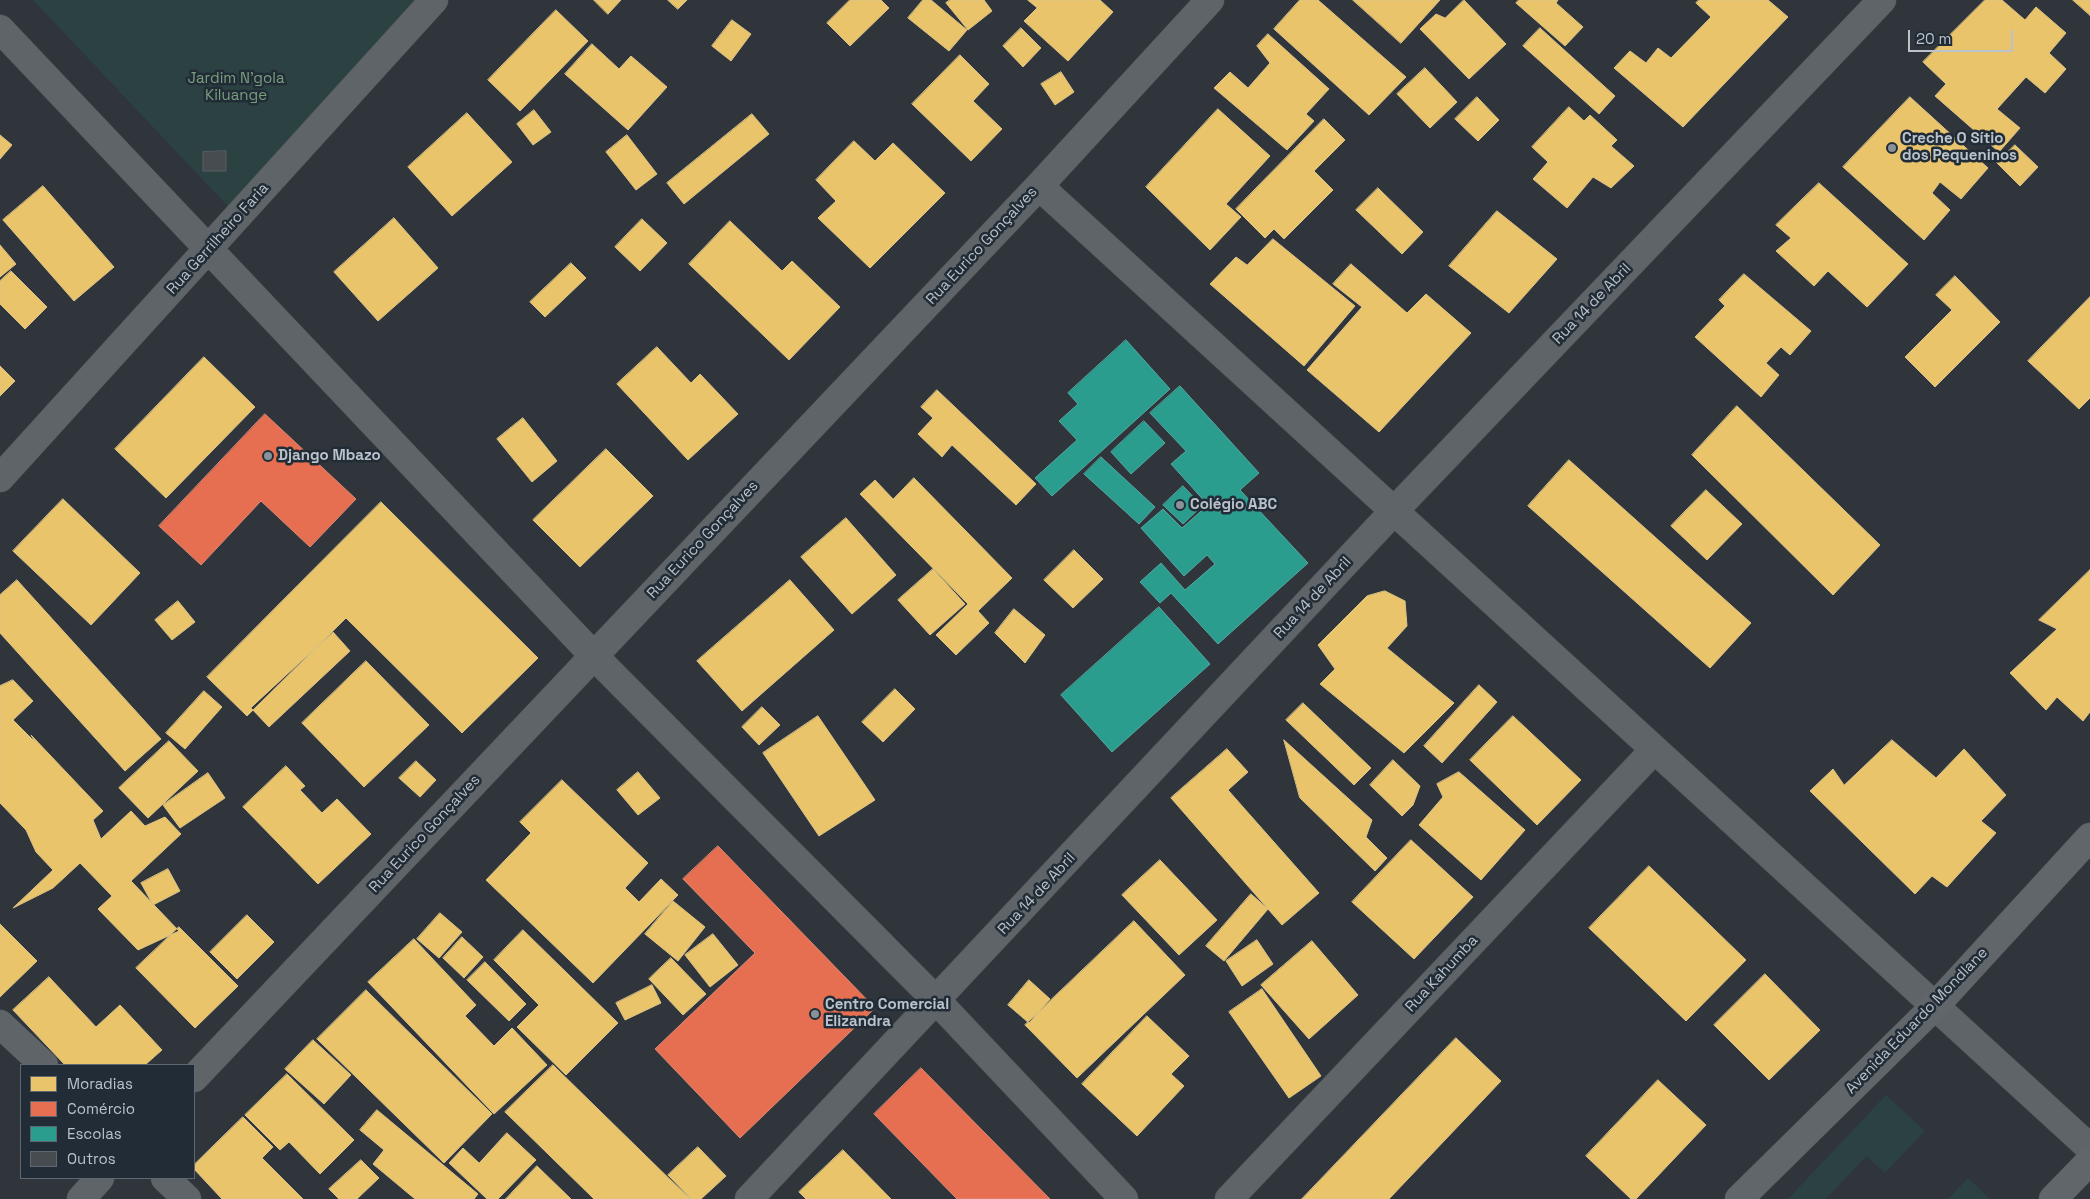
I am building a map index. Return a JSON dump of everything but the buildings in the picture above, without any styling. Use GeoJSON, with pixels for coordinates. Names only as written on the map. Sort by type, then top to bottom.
{"type":"FeatureCollection","features":[{"type":"Feature","properties":{"kind":"main road","name":"Avenida Eduardo Mondlane"},"geometry":{"type":"LineString","coordinates":[[1739,1199],[1935,1006],[2090,837]]}},
{"type":"Feature","properties":{"kind":"main road"},"geometry":{"type":"LineString","coordinates":[[2053,1199],[2090,1161]]}},
{"type":"Feature","properties":{"kind":"street","name":"Rua Gerrilheiro Faria"},"geometry":{"type":"LineString","coordinates":[[0,478],[434,0]]}},
{"type":"Feature","properties":{"kind":"street","name":"Rua Eurico Gonçalves"},"geometry":{"type":"LineString","coordinates":[[195,1077],[1039,186],[1210,0]]}},
{"type":"Feature","properties":{"kind":"street","name":"Rua 14 de Abril"},"geometry":{"type":"LineString","coordinates":[[749,1199],[937,1001],[1394,511],[1882,0]]}},
{"type":"Feature","properties":{"kind":"street"},"geometry":{"type":"LineString","coordinates":[[0,29],[594,656],[937,1001],[1124,1199]]}},
{"type":"Feature","properties":{"kind":"street"},"geometry":{"type":"LineString","coordinates":[[1039,186],[2090,1148]]}},
{"type":"Feature","properties":{"kind":"street","name":"Rua Kahumba"},"geometry":{"type":"LineString","coordinates":[[1229,1199],[1654,750]]}},
{"type":"Feature","properties":{"kind":"street"},"geometry":{"type":"LineString","coordinates":[[0,1024],[43,1064]]}},
{"type":"Feature","properties":{"kind":"street"},"geometry":{"type":"LineString","coordinates":[[81,1199],[99,1179]]}},
{"type":"Feature","properties":{"kind":"street"},"geometry":{"type":"LineString","coordinates":[[166,1179],[188,1199]]}},
{"type":"Feature","properties":{"kind":"green space","name":"Jardim N'gola Kiluange"},"geometry":{"type":"Polygon","coordinates":[[[33,0],[434,0],[238,217],[33,0]]]}},
{"type":"Feature","properties":{"kind":"green space"},"geometry":{"type":"Polygon","coordinates":[[[1886,1095],[1925,1131],[1885,1173],[1866,1156],[1826,1199],[1788,1199],[1886,1095]]]}},
{"type":"Feature","properties":{"kind":"green space"},"geometry":{"type":"Polygon","coordinates":[[[1968,1178],[1990,1199],[1948,1199],[1968,1178]]]}},
{"type":"Feature","properties":{"kind":"place","name":"Creche O Sítio dos Pequeninos"},"geometry":{"type":"Point","coordinates":[1892,148]}},
{"type":"Feature","properties":{"kind":"place","name":"Django Mbazo"},"geometry":{"type":"Point","coordinates":[268,456]}},
{"type":"Feature","properties":{"kind":"place","name":"Colégio ABC"},"geometry":{"type":"Point","coordinates":[1180,505]}},
{"type":"Feature","properties":{"kind":"place","name":"Centro Comercial Elizandra"},"geometry":{"type":"Point","coordinates":[815,1014]}}]}
